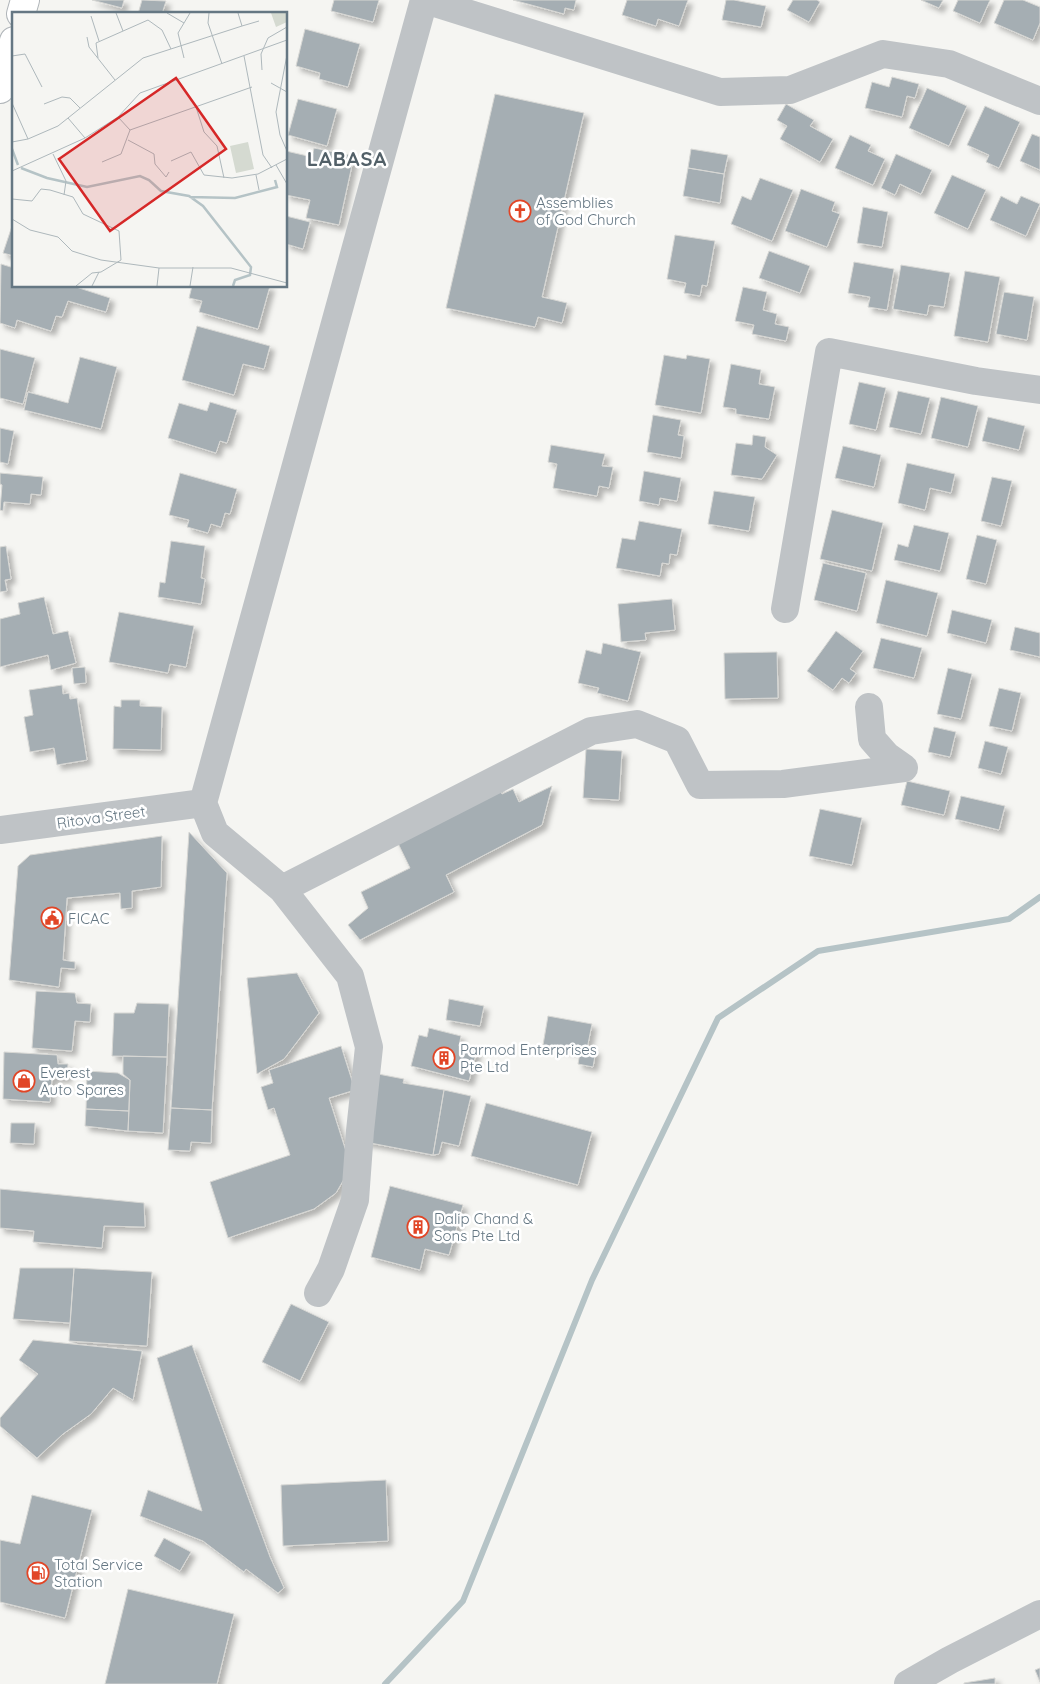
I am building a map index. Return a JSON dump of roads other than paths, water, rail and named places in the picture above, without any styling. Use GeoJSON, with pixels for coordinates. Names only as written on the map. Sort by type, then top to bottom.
{"type":"FeatureCollection","features":[{"type":"Feature","properties":{"kind":"main road"},"geometry":{"type":"LineString","coordinates":[[0,90],[12,48]]}},
{"type":"Feature","properties":{"kind":"street"},"geometry":{"type":"LineString","coordinates":[[318,1294],[331,1269],[356,1200],[360,1131],[369,1047],[350,976],[282,889],[214,833],[203,803],[424,0],[720,92],[790,90],[883,54],[949,64],[1040,101]]}},
{"type":"Feature","properties":{"kind":"street"},"geometry":{"type":"LineString","coordinates":[[785,609],[829,352],[976,381],[1040,390]]}},
{"type":"Feature","properties":{"kind":"street"},"geometry":{"type":"LineString","coordinates":[[282,889],[591,731],[637,724],[677,740],[700,785],[783,784],[904,768],[887,756],[872,739],[869,707]]}},
{"type":"Feature","properties":{"kind":"street","name":"Ritova Street"},"geometry":{"type":"LineString","coordinates":[[0,830],[203,803]]}},
{"type":"Feature","properties":{"kind":"street"},"geometry":{"type":"LineString","coordinates":[[908,1684],[950,1660],[1040,1614]]}},
{"type":"Feature","properties":{"kind":"waterway"},"geometry":{"type":"LineString","coordinates":[[385,1684],[463,1601],[592,1280],[718,1018],[818,951],[1009,919],[1040,897]]}},
{"type":"Feature","properties":{"kind":"place","name":"Assemblies of God Church"},"geometry":{"type":"Point","coordinates":[520,211]}},
{"type":"Feature","properties":{"kind":"place","name":"FICAC"},"geometry":{"type":"Point","coordinates":[52,918]}},
{"type":"Feature","properties":{"kind":"place","name":"Parmod Enterprises Pte Ltd"},"geometry":{"type":"Point","coordinates":[444,1058]}},
{"type":"Feature","properties":{"kind":"place","name":"Everest Auto Spares"},"geometry":{"type":"Point","coordinates":[24,1081]}},
{"type":"Feature","properties":{"kind":"place","name":"Dalip Chand & Sons Pte Ltd"},"geometry":{"type":"Point","coordinates":[418,1227]}},
{"type":"Feature","properties":{"kind":"place","name":"Total Service Station"},"geometry":{"type":"Point","coordinates":[38,1573]}},
{"type":"Feature","properties":{"kind":"district","name":"LABASA"},"geometry":{"type":"Point","coordinates":[347,158]}}]}
